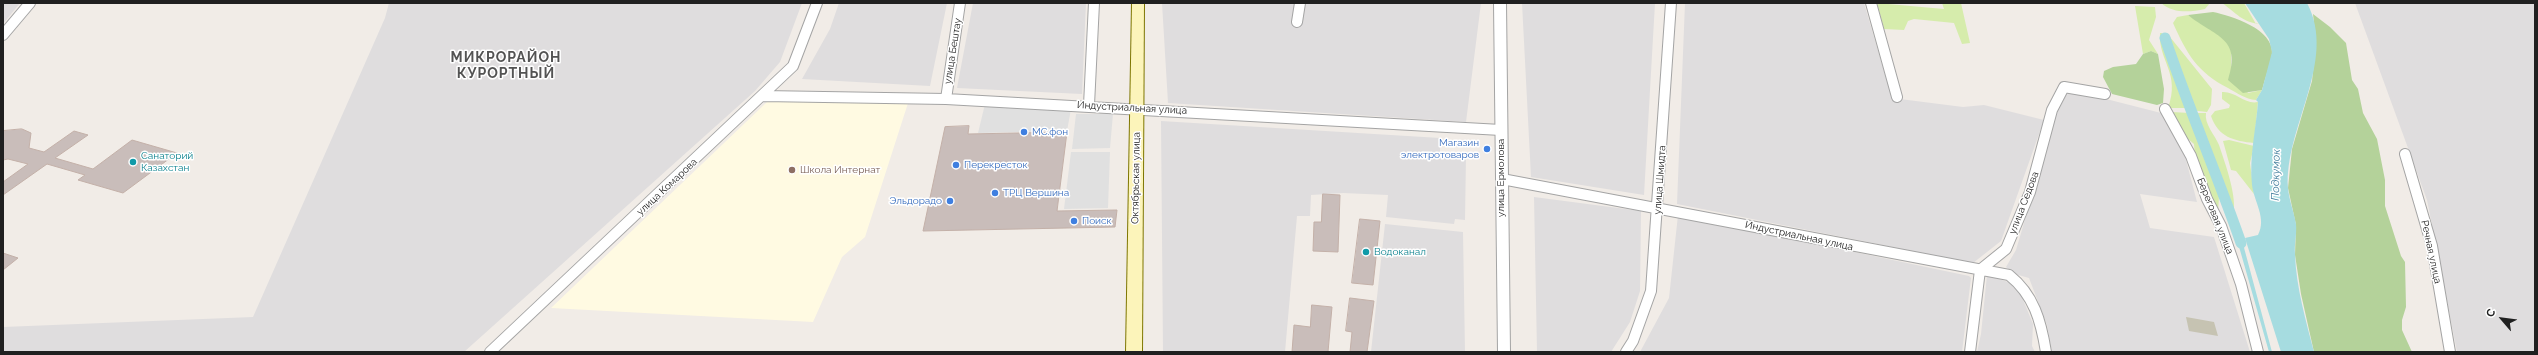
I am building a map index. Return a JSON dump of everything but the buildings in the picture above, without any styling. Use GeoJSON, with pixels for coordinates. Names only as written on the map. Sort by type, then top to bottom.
{"type":"FeatureCollection","features":[{"type":"Feature","properties":{"kind":"main road","name":"Октябрьская улица"},"geometry":{"type":"LineString","coordinates":[[1134,352],[1138,3]]}},
{"type":"Feature","properties":{"kind":"street"},"geometry":{"type":"LineString","coordinates":[[3,35],[30,3]]}},
{"type":"Feature","properties":{"kind":"street","name":"улица Комарова"},"geometry":{"type":"LineString","coordinates":[[490,352],[763,96],[793,66],[817,3]]}},
{"type":"Feature","properties":{"kind":"street","name":"улица Бештау"},"geometry":{"type":"LineString","coordinates":[[946,99],[960,3]]}},
{"type":"Feature","properties":{"kind":"street"},"geometry":{"type":"LineString","coordinates":[[1089,105],[1094,3]]}},
{"type":"Feature","properties":{"kind":"street"},"geometry":{"type":"LineString","coordinates":[[1297,22],[1300,3]]}},
{"type":"Feature","properties":{"kind":"street","name":"улица Ермолова"},"geometry":{"type":"LineString","coordinates":[[1500,3],[1504,352]]}},
{"type":"Feature","properties":{"kind":"street","name":"улица Шмидта"},"geometry":{"type":"LineString","coordinates":[[1626,352],[1633,341],[1651,291],[1671,3]]}},
{"type":"Feature","properties":{"kind":"street"},"geometry":{"type":"LineString","coordinates":[[1871,3],[1897,97]]}},
{"type":"Feature","properties":{"kind":"street","name":"улица Седова"},"geometry":{"type":"LineString","coordinates":[[1980,270],[2006,249],[2030,192],[2052,110],[2064,87],[2105,94]]}},
{"type":"Feature","properties":{"kind":"street","name":"Индустриальная улица"},"geometry":{"type":"LineString","coordinates":[[763,96],[946,99],[1089,105],[1501,130]]}},
{"type":"Feature","properties":{"kind":"street","name":"Береговая улица"},"geometry":{"type":"LineString","coordinates":[[2165,109],[2191,156],[2207,199],[2221,226],[2241,284],[2258,352]]}},
{"type":"Feature","properties":{"kind":"street","name":"Речная улица"},"geometry":{"type":"LineString","coordinates":[[2405,154],[2432,246],[2450,352]]}},
{"type":"Feature","properties":{"kind":"street","name":"Индустриальная улица"},"geometry":{"type":"LineString","coordinates":[[1502,179],[1658,207],[1880,252],[2009,275],[2023,285],[2040,319],[2046,352]]}},
{"type":"Feature","properties":{"kind":"street"},"geometry":{"type":"LineString","coordinates":[[1970,352],[1980,270]]}},
{"type":"Feature","properties":{"kind":"shaded area"},"geometry":{"type":"Polygon","coordinates":[[[3,3],[20,3],[3,24],[3,3]]]}},
{"type":"Feature","properties":{"kind":"shaded area"},"geometry":{"type":"Polygon","coordinates":[[[389,3],[802,3],[780,62],[755,91],[464,352],[3,352],[3,327],[253,317],[385,18],[389,3]]]}},
{"type":"Feature","properties":{"kind":"shaded area"},"geometry":{"type":"Polygon","coordinates":[[[839,3],[947,3],[930,86],[802,79],[830,29],[839,3]]]}},
{"type":"Feature","properties":{"kind":"shaded area"},"geometry":{"type":"Polygon","coordinates":[[[973,3],[1086,3],[1082,94],[957,88],[973,3]]]}},
{"type":"Feature","properties":{"kind":"shaded area"},"geometry":{"type":"Polygon","coordinates":[[[1162,3],[1295,3],[1292,24],[1299,25],[1303,3],[1481,3],[1466,122],[1168,103],[1162,3]]]}},
{"type":"Feature","properties":{"kind":"shaded area"},"geometry":{"type":"Polygon","coordinates":[[[1522,3],[1655,3],[1644,195],[1531,177],[1522,3]]]}},
{"type":"Feature","properties":{"kind":"shaded area"},"geometry":{"type":"Polygon","coordinates":[[[1685,3],[1864,3],[1892,98],[1963,107],[1984,105],[2044,120],[2001,241],[1973,263],[1677,204],[1685,3]]]}},
{"type":"Feature","properties":{"kind":"shaded area"},"geometry":{"type":"Polygon","coordinates":[[[2355,3],[2535,3],[2535,352],[2457,352],[2427,200],[2355,3]]]}},
{"type":"Feature","properties":{"kind":"shaded area"},"geometry":{"type":"Polygon","coordinates":[[[2067,89],[2165,114],[2185,156],[2197,202],[2140,194],[2150,228],[2214,237],[2250,352],[2052,352],[2047,325],[2029,278],[2015,274],[2006,267],[2016,250],[2056,115],[2067,89]]]}},
{"type":"Feature","properties":{"kind":"shaded area","name":"Школа Интернат"},"geometry":{"type":"Polygon","coordinates":[[[909,100],[865,237],[842,257],[813,322],[551,308],[767,102],[909,100]]]}},
{"type":"Feature","properties":{"kind":"shaded area"},"geometry":{"type":"Polygon","coordinates":[[[985,104],[1071,109],[1067,131],[978,133],[985,104]]]}},
{"type":"Feature","properties":{"kind":"shaded area"},"geometry":{"type":"Polygon","coordinates":[[[1076,114],[1113,114],[1110,148],[1072,149],[1076,114]]]}},
{"type":"Feature","properties":{"kind":"shaded area"},"geometry":{"type":"Polygon","coordinates":[[[1161,121],[1440,138],[1440,155],[1466,156],[1465,220],[1455,219],[1454,224],[1386,217],[1388,195],[1343,193],[1311,195],[1310,216],[1297,216],[1285,352],[1163,352],[1161,121]]]}},
{"type":"Feature","properties":{"kind":"shaded area"},"geometry":{"type":"Polygon","coordinates":[[[1071,152],[1110,152],[1108,208],[1064,209],[1071,152]]]}},
{"type":"Feature","properties":{"kind":"shaded area"},"geometry":{"type":"Polygon","coordinates":[[[1534,197],[1641,211],[1640,291],[1630,322],[1611,352],[1537,352],[1534,197]]]}},
{"type":"Feature","properties":{"kind":"shaded area"},"geometry":{"type":"Polygon","coordinates":[[[1678,215],[1969,276],[1971,278],[1962,352],[1640,352],[1669,298],[1678,215]]]}},
{"type":"Feature","properties":{"kind":"shaded area"},"geometry":{"type":"Polygon","coordinates":[[[1385,224],[1463,232],[1465,352],[1371,352],[1385,224]]]}},
{"type":"Feature","properties":{"kind":"shaded area"},"geometry":{"type":"Polygon","coordinates":[[[1987,275],[2017,285],[2033,324],[2032,346],[2035,352],[1977,352],[1981,334],[1987,275]]]}},
{"type":"Feature","properties":{"kind":"shaded area"},"geometry":{"type":"Polygon","coordinates":[[[2186,317],[2214,322],[2218,336],[2189,331],[2186,317]]]}},
{"type":"Feature","properties":{"kind":"green space"},"geometry":{"type":"Polygon","coordinates":[[[1877,3],[1944,9],[1942,3],[1961,3],[1970,43],[1962,44],[1954,23],[1914,19],[1908,21],[1904,30],[1884,29],[1877,3]]]}},
{"type":"Feature","properties":{"kind":"green space"},"geometry":{"type":"Polygon","coordinates":[[[2161,3],[2210,3],[2205,9],[2194,11],[2177,11],[2166,7],[2161,3]]]}},
{"type":"Feature","properties":{"kind":"green space"},"geometry":{"type":"Polygon","coordinates":[[[2222,3],[2244,3],[2256,23],[2244,20],[2222,3]]]}},
{"type":"Feature","properties":{"kind":"green space"},"geometry":{"type":"Polygon","coordinates":[[[2135,6],[2155,7],[2156,17],[2149,40],[2158,54],[2151,51],[2143,54],[2135,6]]]}},
{"type":"Feature","properties":{"kind":"green space"},"geometry":{"type":"Polygon","coordinates":[[[2213,12],[2241,20],[2266,37],[2271,45],[2272,54],[2262,90],[2243,93],[2228,80],[2231,66],[2229,46],[2216,34],[2188,15],[2213,12]]]}},
{"type":"Feature","properties":{"kind":"green space"},"geometry":{"type":"Polygon","coordinates":[[[2313,14],[2330,27],[2346,43],[2352,80],[2358,89],[2363,113],[2377,139],[2385,180],[2385,206],[2401,256],[2405,262],[2406,307],[2402,320],[2402,330],[2412,352],[2314,352],[2301,294],[2295,255],[2296,225],[2288,188],[2292,149],[2312,81],[2316,42],[2313,14]]]}},
{"type":"Feature","properties":{"kind":"green space"},"geometry":{"type":"Polygon","coordinates":[[[2188,15],[2222,35],[2231,47],[2231,71],[2248,93],[2262,90],[2256,100],[2241,96],[2217,82],[2194,61],[2183,44],[2173,23],[2177,17],[2188,15]]]}},
{"type":"Feature","properties":{"kind":"green space"},"geometry":{"type":"Polygon","coordinates":[[[2160,33],[2162,33],[2187,108],[2168,108],[2172,85],[2171,76],[2162,52],[2160,33]]]}},
{"type":"Feature","properties":{"kind":"green space"},"geometry":{"type":"Polygon","coordinates":[[[2164,34],[2170,37],[2212,89],[2211,105],[2207,112],[2190,110],[2164,34]]]}},
{"type":"Feature","properties":{"kind":"green space"},"geometry":{"type":"Polygon","coordinates":[[[2151,51],[2158,54],[2164,89],[2163,103],[2157,105],[2112,94],[2103,77],[2104,71],[2113,67],[2136,64],[2143,54],[2151,51]]]}},
{"type":"Feature","properties":{"kind":"green space"},"geometry":{"type":"Polygon","coordinates":[[[2222,92],[2227,92],[2249,102],[2258,102],[2254,143],[2228,137],[2218,129],[2214,123],[2211,116],[2215,111],[2229,108],[2230,105],[2222,99],[2222,92]]]}},
{"type":"Feature","properties":{"kind":"green space"},"geometry":{"type":"Polygon","coordinates":[[[2172,112],[2190,113],[2219,196],[2218,213],[2195,157],[2194,144],[2187,138],[2172,112]]]}},
{"type":"Feature","properties":{"kind":"green space"},"geometry":{"type":"Polygon","coordinates":[[[2195,113],[2206,113],[2208,125],[2219,145],[2234,199],[2233,215],[2195,113]]]}},
{"type":"Feature","properties":{"kind":"green space"},"geometry":{"type":"Polygon","coordinates":[[[2229,140],[2254,146],[2250,163],[2254,194],[2236,171],[2231,170],[2223,141],[2229,140]]]}},
{"type":"Feature","properties":{"kind":"water","name":"Подкумок"},"geometry":{"type":"Polygon","coordinates":[[[2245,3],[2307,3],[2315,25],[2317,48],[2314,71],[2294,142],[2289,165],[2288,188],[2296,224],[2295,250],[2297,279],[2314,352],[2281,352],[2245,238],[2258,235],[2260,229],[2261,216],[2252,185],[2252,154],[2258,102],[2256,100],[2262,90],[2272,52],[2269,39],[2245,3]]]}},
{"type":"Feature","properties":{"kind":"water"},"geometry":{"type":"Polygon","coordinates":[[[2234,229],[2239,229],[2272,352],[2269,352],[2234,229]]]}},
{"type":"Feature","properties":{"kind":"waterway"},"geometry":{"type":"LineString","coordinates":[[2165,38],[2241,243]]}},
{"type":"Feature","properties":{"kind":"place","name":"МС.фон"},"geometry":{"type":"Point","coordinates":[1024,132]}},
{"type":"Feature","properties":{"kind":"place","name":"Магазин электротоваров"},"geometry":{"type":"Point","coordinates":[1487,149]}},
{"type":"Feature","properties":{"kind":"place","name":"Санаторий Казахстан"},"geometry":{"type":"Point","coordinates":[133,162]}},
{"type":"Feature","properties":{"kind":"place","name":"Перекресток"},"geometry":{"type":"Point","coordinates":[956,165]}},
{"type":"Feature","properties":{"kind":"place","name":"Школа Интернат"},"geometry":{"type":"Point","coordinates":[792,170]}},
{"type":"Feature","properties":{"kind":"place","name":"ТРЦ Вершина"},"geometry":{"type":"Point","coordinates":[995,193]}},
{"type":"Feature","properties":{"kind":"place","name":"Эльдорадо"},"geometry":{"type":"Point","coordinates":[950,201]}},
{"type":"Feature","properties":{"kind":"place","name":"Поиск"},"geometry":{"type":"Point","coordinates":[1074,221]}},
{"type":"Feature","properties":{"kind":"place","name":"Водоканал"},"geometry":{"type":"Point","coordinates":[1366,252]}},
{"type":"Feature","properties":{"kind":"district","name":"МИКРОРАЙОН КУРОРТНЫЙ"},"geometry":{"type":"Point","coordinates":[506,66]}}]}
